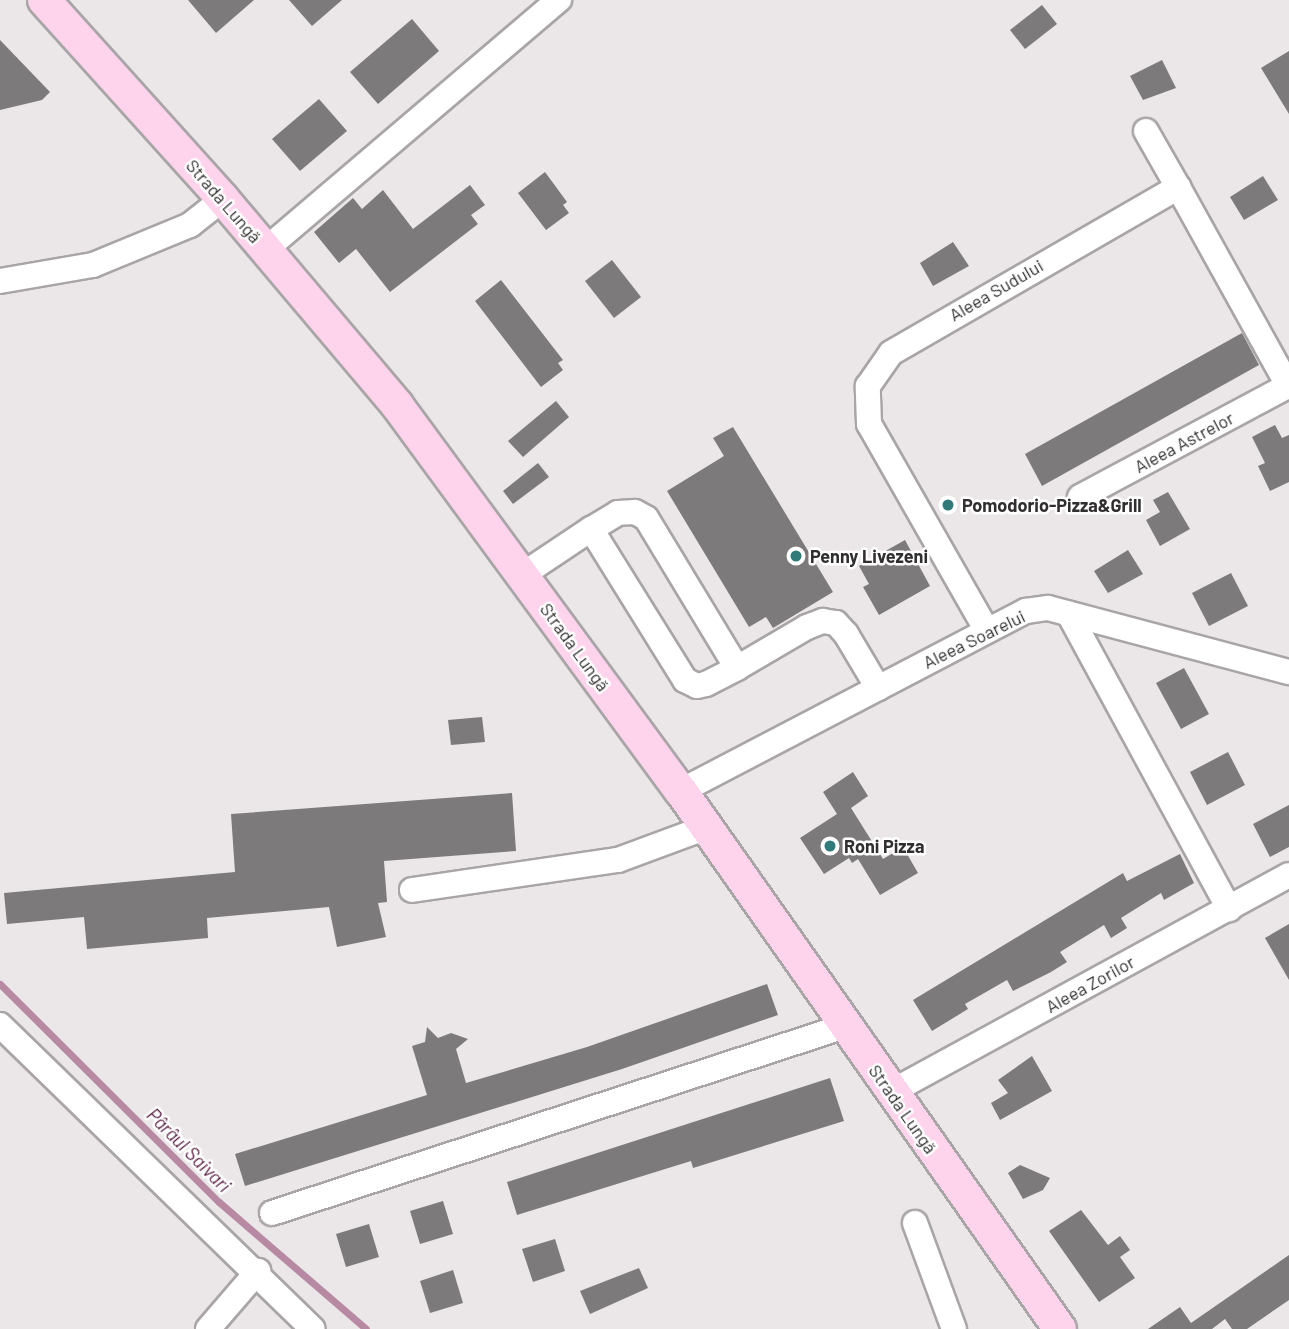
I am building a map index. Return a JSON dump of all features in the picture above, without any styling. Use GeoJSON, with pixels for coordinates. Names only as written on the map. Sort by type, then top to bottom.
{"type":"FeatureCollection","features":[{"type":"Feature","properties":{"kind":"main road","name":"Strada Lungă"},"geometry":{"type":"LineString","coordinates":[[44,0],[223,199],[397,405],[681,790],[1056,1328]]}},
{"type":"Feature","properties":{"kind":"street"},"geometry":{"type":"LineString","coordinates":[[266,249],[559,0]]}},
{"type":"Feature","properties":{"kind":"street"},"geometry":{"type":"LineString","coordinates":[[1146,131],[1289,387]]}},
{"type":"Feature","properties":{"kind":"street","name":"Aleea Sudului"},"geometry":{"type":"LineString","coordinates":[[986,629],[877,444],[869,424],[868,386],[878,368],[908,340],[1178,187]]}},
{"type":"Feature","properties":{"kind":"street"},"geometry":{"type":"LineString","coordinates":[[0,281],[93,265],[190,225],[223,199]]}},
{"type":"Feature","properties":{"kind":"street","name":"Aleea Astrelor"},"geometry":{"type":"LineString","coordinates":[[1080,498],[1289,387]]}},
{"type":"Feature","properties":{"kind":"street"},"geometry":{"type":"LineString","coordinates":[[522,575],[618,513],[635,512],[646,518],[737,668]]}},
{"type":"Feature","properties":{"kind":"street"},"geometry":{"type":"LineString","coordinates":[[591,529],[685,680],[697,687],[737,668],[807,626],[836,623],[878,688]]}},
{"type":"Feature","properties":{"kind":"street","name":"Aleea Soarelui"},"geometry":{"type":"LineString","coordinates":[[681,790],[986,629],[1026,611],[1048,608],[1289,672]]}},
{"type":"Feature","properties":{"kind":"street"},"geometry":{"type":"LineString","coordinates":[[1069,614],[1229,909]]}},
{"type":"Feature","properties":{"kind":"street"},"geometry":{"type":"LineString","coordinates":[[412,890],[618,860],[707,827]]}},
{"type":"Feature","properties":{"kind":"street","name":"Aleea Zorilor"},"geometry":{"type":"LineString","coordinates":[[891,1093],[1289,875]]}},
{"type":"Feature","properties":{"kind":"street"},"geometry":{"type":"LineString","coordinates":[[0,1025],[258,1272],[313,1329]]}},
{"type":"Feature","properties":{"kind":"street"},"geometry":{"type":"LineString","coordinates":[[272,1213],[845,1027]]}},
{"type":"Feature","properties":{"kind":"street"},"geometry":{"type":"LineString","coordinates":[[915,1223],[954,1329]]}},
{"type":"Feature","properties":{"kind":"street"},"geometry":{"type":"LineString","coordinates":[[208,1329],[258,1272]]}},
{"type":"Feature","properties":{"kind":"building"},"geometry":{"type":"Polygon","coordinates":[[[188,0],[254,0],[216,33],[188,0]]]}},
{"type":"Feature","properties":{"kind":"building"},"geometry":{"type":"Polygon","coordinates":[[[289,0],[342,0],[312,26],[289,0]]]}},
{"type":"Feature","properties":{"kind":"building"},"geometry":{"type":"Polygon","coordinates":[[[1042,5],[1057,24],[1025,49],[1010,30],[1042,5]]]}},
{"type":"Feature","properties":{"kind":"building"},"geometry":{"type":"Polygon","coordinates":[[[412,19],[439,51],[378,104],[350,72],[412,19]]]}},
{"type":"Feature","properties":{"kind":"building"},"geometry":{"type":"Polygon","coordinates":[[[0,40],[50,92],[42,100],[0,110],[0,40]]]}},
{"type":"Feature","properties":{"kind":"building"},"geometry":{"type":"Polygon","coordinates":[[[1289,51],[1289,114],[1261,68],[1289,51]]]}},
{"type":"Feature","properties":{"kind":"building"},"geometry":{"type":"Polygon","coordinates":[[[1162,60],[1176,88],[1143,100],[1130,76],[1162,60]]]}},
{"type":"Feature","properties":{"kind":"building"},"geometry":{"type":"Polygon","coordinates":[[[319,99],[347,131],[300,171],[272,139],[319,99]]]}},
{"type":"Feature","properties":{"kind":"building"},"geometry":{"type":"Polygon","coordinates":[[[545,172],[567,202],[563,205],[569,213],[546,230],[518,193],[545,172]]]}},
{"type":"Feature","properties":{"kind":"building"},"geometry":{"type":"Polygon","coordinates":[[[1263,176],[1278,200],[1244,220],[1230,197],[1263,176]]]}},
{"type":"Feature","properties":{"kind":"building"},"geometry":{"type":"Polygon","coordinates":[[[470,185],[485,205],[471,215],[478,224],[390,292],[356,249],[339,263],[314,232],[353,198],[362,209],[383,190],[413,229],[470,185]]]}},
{"type":"Feature","properties":{"kind":"building"},"geometry":{"type":"Polygon","coordinates":[[[953,242],[969,266],[933,286],[920,263],[953,242]]]}},
{"type":"Feature","properties":{"kind":"building"},"geometry":{"type":"Polygon","coordinates":[[[612,260],[641,297],[614,318],[585,281],[612,260]]]}},
{"type":"Feature","properties":{"kind":"building"},"geometry":{"type":"Polygon","coordinates":[[[501,280],[563,360],[558,363],[563,370],[541,387],[475,301],[501,280]]]}},
{"type":"Feature","properties":{"kind":"building"},"geometry":{"type":"Polygon","coordinates":[[[1242,333],[1259,365],[1042,486],[1025,454],[1242,333]]]}},
{"type":"Feature","properties":{"kind":"building"},"geometry":{"type":"Polygon","coordinates":[[[556,401],[569,417],[523,457],[508,441],[556,401]]]}},
{"type":"Feature","properties":{"kind":"building"},"geometry":{"type":"Polygon","coordinates":[[[1275,425],[1282,438],[1289,435],[1289,482],[1270,491],[1258,466],[1265,463],[1252,437],[1275,425]]]}},
{"type":"Feature","properties":{"kind":"building"},"geometry":{"type":"Polygon","coordinates":[[[733,427],[833,592],[773,628],[766,617],[749,627],[667,491],[724,456],[713,438],[733,427]]]}},
{"type":"Feature","properties":{"kind":"building"},"geometry":{"type":"Polygon","coordinates":[[[538,463],[549,477],[513,504],[503,491],[538,463]]]}},
{"type":"Feature","properties":{"kind":"building"},"geometry":{"type":"Polygon","coordinates":[[[1168,492],[1190,529],[1160,546],[1146,520],[1160,512],[1153,500],[1168,492]]]}},
{"type":"Feature","properties":{"kind":"building"},"geometry":{"type":"Polygon","coordinates":[[[905,540],[930,586],[879,615],[863,587],[869,584],[859,566],[905,540]]]}},
{"type":"Feature","properties":{"kind":"building"},"geometry":{"type":"Polygon","coordinates":[[[1128,550],[1143,574],[1108,593],[1094,571],[1128,550]]]}},
{"type":"Feature","properties":{"kind":"building"},"geometry":{"type":"Polygon","coordinates":[[[1231,573],[1248,606],[1209,626],[1192,593],[1231,573]]]}},
{"type":"Feature","properties":{"kind":"building"},"geometry":{"type":"Polygon","coordinates":[[[1184,668],[1209,714],[1181,729],[1156,683],[1184,668]]]}},
{"type":"Feature","properties":{"kind":"building"},"geometry":{"type":"Polygon","coordinates":[[[482,717],[485,742],[451,745],[448,720],[482,717]]]}},
{"type":"Feature","properties":{"kind":"building"},"geometry":{"type":"Polygon","coordinates":[[[1228,752],[1245,785],[1207,805],[1190,772],[1228,752]]]}},
{"type":"Feature","properties":{"kind":"building"},"geometry":{"type":"Polygon","coordinates":[[[853,772],[868,796],[851,808],[883,859],[903,847],[918,873],[880,895],[858,859],[852,863],[849,858],[824,874],[800,838],[837,814],[823,792],[853,772]]]}},
{"type":"Feature","properties":{"kind":"building"},"geometry":{"type":"Polygon","coordinates":[[[512,793],[516,851],[384,861],[387,902],[378,903],[386,937],[337,947],[329,907],[207,918],[208,938],[87,949],[84,917],[7,924],[4,893],[235,872],[231,814],[512,793]]]}},
{"type":"Feature","properties":{"kind":"building"},"geometry":{"type":"Polygon","coordinates":[[[1289,805],[1289,847],[1270,857],[1253,824],[1289,805]]]}},
{"type":"Feature","properties":{"kind":"building"},"geometry":{"type":"Polygon","coordinates":[[[1180,854],[1194,883],[1164,900],[1161,893],[1121,918],[1127,928],[1111,938],[1104,925],[1060,952],[1067,962],[1051,972],[1013,991],[1007,980],[965,1004],[968,1009],[932,1031],[913,1000],[1123,873],[1127,881],[1180,854]]]}},
{"type":"Feature","properties":{"kind":"building"},"geometry":{"type":"Polygon","coordinates":[[[1289,924],[1289,980],[1265,938],[1289,924]]]}},
{"type":"Feature","properties":{"kind":"building"},"geometry":{"type":"Polygon","coordinates":[[[767,984],[778,1015],[622,1069],[245,1186],[235,1154],[427,1095],[412,1046],[425,1042],[427,1027],[438,1038],[451,1033],[468,1039],[456,1049],[466,1083],[587,1047],[767,984]]]}},
{"type":"Feature","properties":{"kind":"building"},"geometry":{"type":"Polygon","coordinates":[[[1032,1056],[1052,1091],[1000,1120],[991,1103],[1008,1093],[998,1080],[1032,1056]]]}},
{"type":"Feature","properties":{"kind":"building"},"geometry":{"type":"Polygon","coordinates":[[[830,1078],[844,1121],[693,1168],[691,1161],[517,1215],[507,1182],[830,1078]]]}},
{"type":"Feature","properties":{"kind":"building"},"geometry":{"type":"Polygon","coordinates":[[[1020,1165],[1050,1178],[1043,1190],[1023,1199],[1008,1173],[1020,1165]]]}},
{"type":"Feature","properties":{"kind":"building"},"geometry":{"type":"Polygon","coordinates":[[[443,1201],[453,1234],[420,1244],[410,1211],[443,1201]]]}},
{"type":"Feature","properties":{"kind":"building"},"geometry":{"type":"Polygon","coordinates":[[[1081,1210],[1108,1245],[1120,1236],[1130,1250],[1120,1257],[1135,1278],[1099,1302],[1049,1231],[1081,1210]]]}},
{"type":"Feature","properties":{"kind":"building"},"geometry":{"type":"Polygon","coordinates":[[[369,1224],[379,1257],[346,1267],[336,1234],[369,1224]]]}},
{"type":"Feature","properties":{"kind":"building"},"geometry":{"type":"Polygon","coordinates":[[[555,1239],[565,1271],[533,1282],[522,1249],[555,1239]]]}},
{"type":"Feature","properties":{"kind":"building"},"geometry":{"type":"Polygon","coordinates":[[[1289,1255],[1289,1300],[1247,1329],[1232,1329],[1225,1319],[1212,1329],[1148,1329],[1180,1307],[1191,1323],[1289,1255]]]}},
{"type":"Feature","properties":{"kind":"building"},"geometry":{"type":"Polygon","coordinates":[[[639,1268],[648,1288],[590,1314],[580,1291],[639,1268]]]}},
{"type":"Feature","properties":{"kind":"building"},"geometry":{"type":"Polygon","coordinates":[[[453,1270],[463,1303],[430,1313],[420,1281],[453,1270]]]}},
{"type":"Feature","properties":{"kind":"waterway","name":"Pârâul Saivari"},"geometry":{"type":"LineString","coordinates":[[0,984],[219,1202],[366,1329]]}},
{"type":"Feature","properties":{"kind":"place","name":"Pomodorio-Pizza&Grill"},"geometry":{"type":"Point","coordinates":[948,505]}},
{"type":"Feature","properties":{"kind":"place","name":"Penny Livezeni"},"geometry":{"type":"Point","coordinates":[796,556]}},
{"type":"Feature","properties":{"kind":"place","name":"Roni Pizza"},"geometry":{"type":"Point","coordinates":[830,846]}}]}
